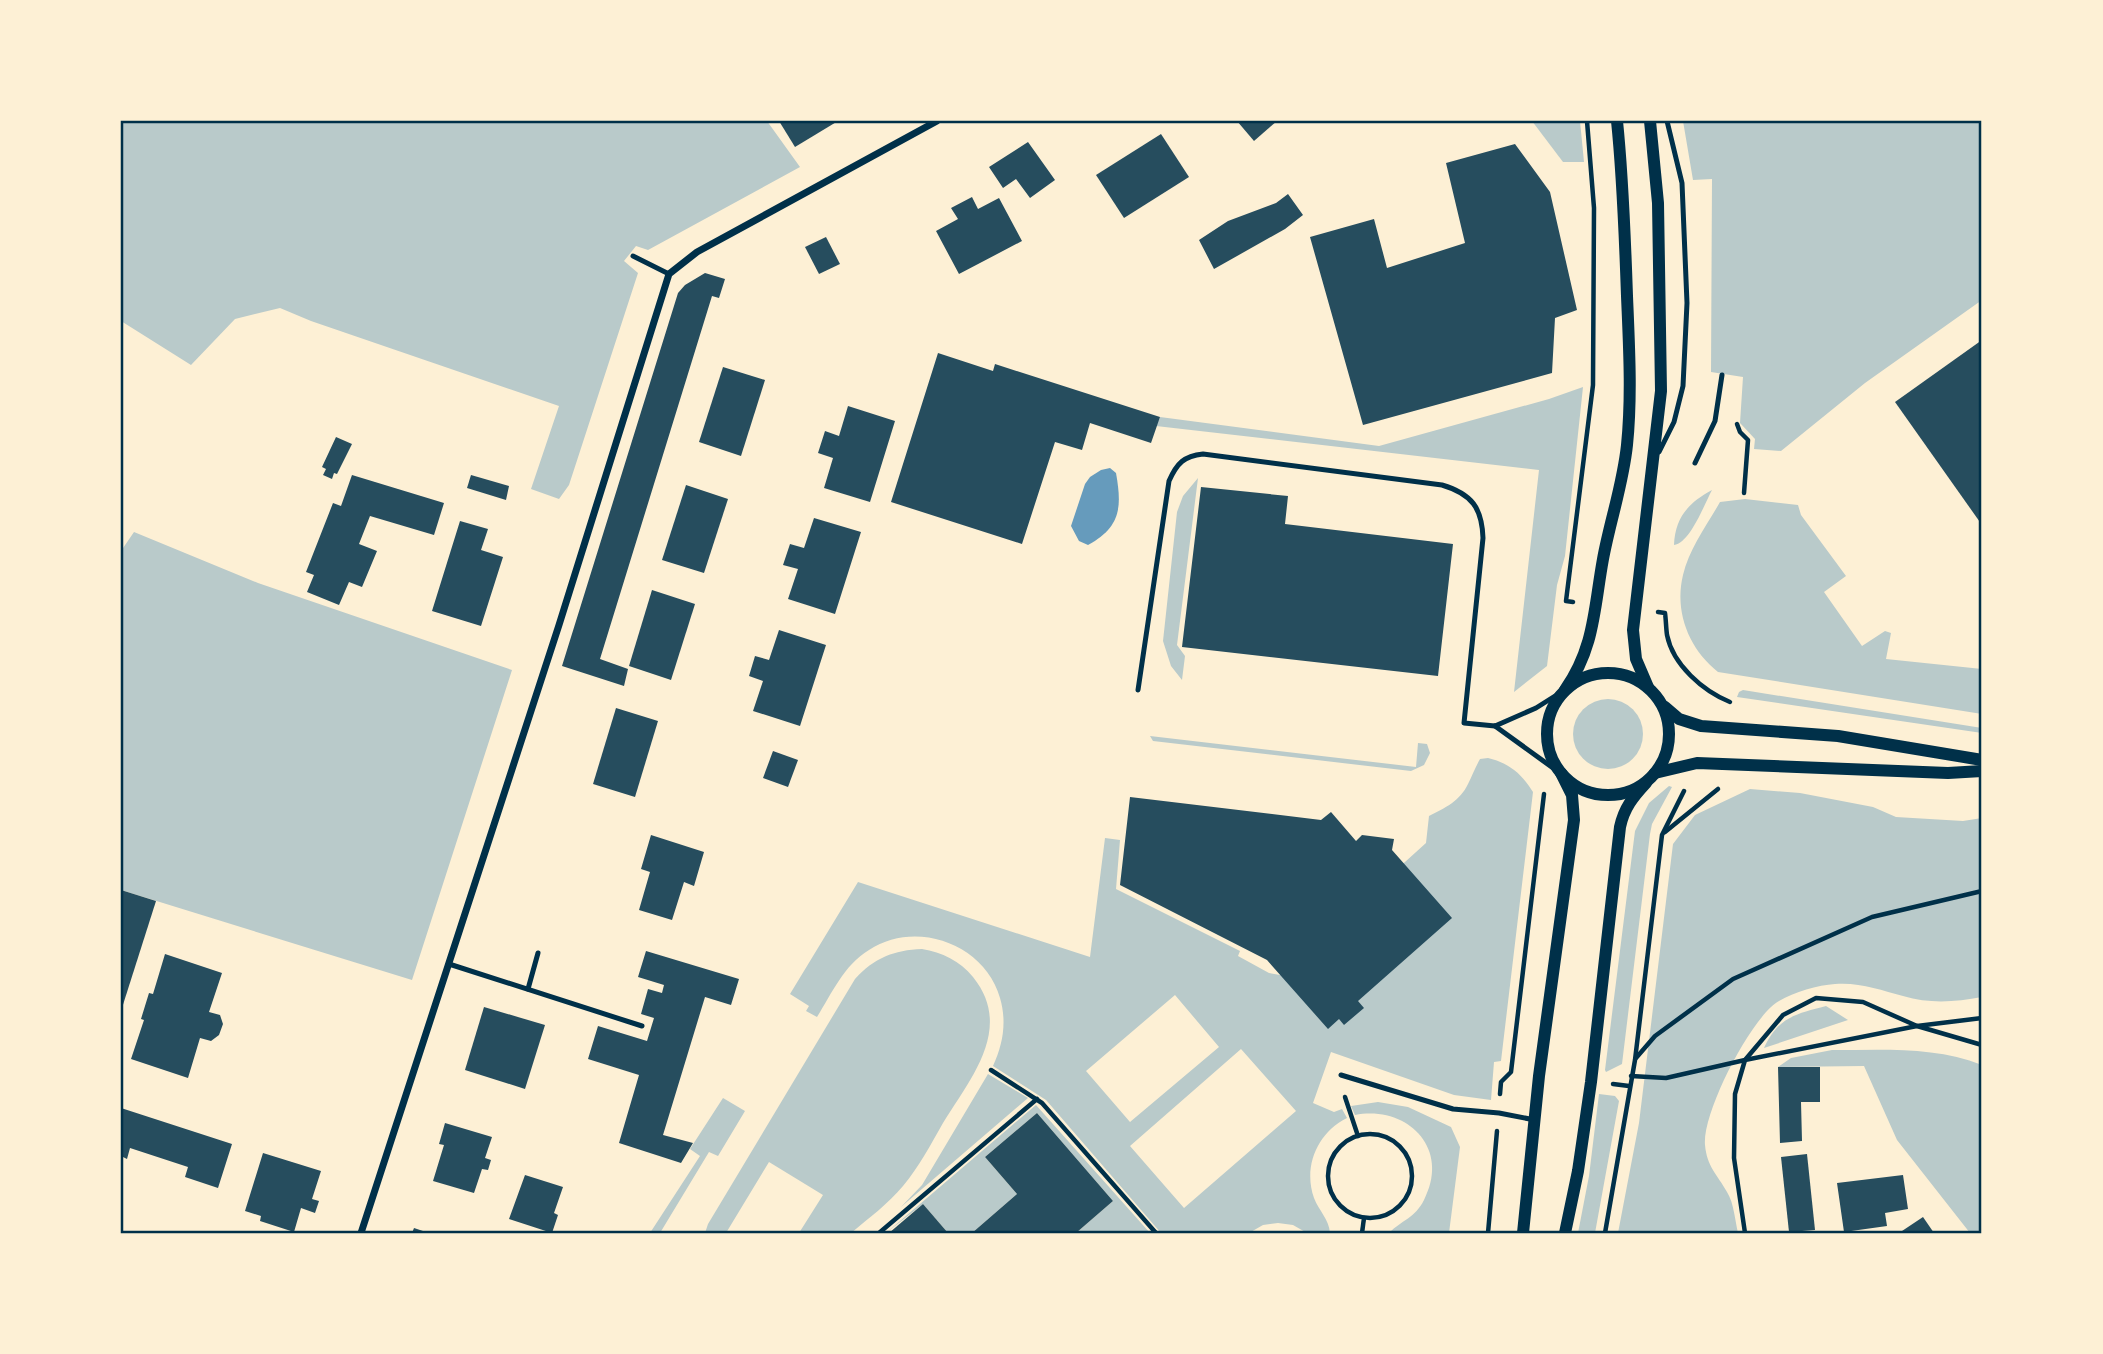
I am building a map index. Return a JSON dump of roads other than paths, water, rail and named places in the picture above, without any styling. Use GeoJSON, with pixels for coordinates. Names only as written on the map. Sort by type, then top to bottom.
{"type":"FeatureCollection","features":[{"type":"Feature","properties":{"kind":"street"},"geometry":{"type":"LineString","coordinates":[[361,1233],[669,274],[697,252],[937,121]]}},
{"type":"Feature","properties":{"kind":"street"},"geometry":{"type":"LineString","coordinates":[[1523,1233],[1539,1076],[1574,820],[1572,795],[1553,760],[1548,745],[1547,728],[1556,702],[1584,661],[1590,641],[1604,554],[1627,444],[1629,327],[1623,179],[1617,121]]}},
{"type":"Feature","properties":{"kind":"street"},"geometry":{"type":"LineString","coordinates":[[1648,687],[1636,659],[1633,630],[1661,391],[1658,203],[1650,121]]}},
{"type":"Feature","properties":{"kind":"street"},"geometry":{"type":"LineString","coordinates":[[1565,690],[1579,680],[1605,673],[1634,678],[1648,687],[1679,719],[1701,726],[1838,736],[1982,760]]}},
{"type":"Feature","properties":{"kind":"street"},"geometry":{"type":"LineString","coordinates":[[1565,1233],[1578,1171],[1591,1082],[1620,827],[1623,814],[1632,798],[1664,760],[1669,744],[1669,728],[1659,699]]}},
{"type":"Feature","properties":{"kind":"street"},"geometry":{"type":"LineString","coordinates":[[1655,773],[1696,763],[1948,774],[1982,772]]}},
{"type":"Feature","properties":{"kind":"street"},"geometry":{"type":"LineString","coordinates":[[1561,773],[1572,784],[1599,795],[1625,793],[1646,783]]}},
{"type":"Feature","properties":{"kind":"lane"},"geometry":{"type":"LineString","coordinates":[[1654,461],[1674,422],[1683,386],[1687,303],[1682,183],[1667,121]]}},
{"type":"Feature","properties":{"kind":"lane"},"geometry":{"type":"LineString","coordinates":[[633,256],[669,274]]}},
{"type":"Feature","properties":{"kind":"lane"},"geometry":{"type":"LineString","coordinates":[[1695,463],[1715,421],[1722,375]]}},
{"type":"Feature","properties":{"kind":"lane"},"geometry":{"type":"LineString","coordinates":[[1138,690],[1169,481],[1181,460],[1190,455],[1203,454],[1442,485],[1461,490],[1473,502],[1482,520],[1483,538],[1464,723],[1495,726],[1536,708],[1565,690]]}},
{"type":"Feature","properties":{"kind":"lane"},"geometry":{"type":"LineString","coordinates":[[1495,726],[1561,773]]}},
{"type":"Feature","properties":{"kind":"lane"},"geometry":{"type":"LineString","coordinates":[[528,989],[538,953]]}},
{"type":"Feature","properties":{"kind":"lane"},"geometry":{"type":"LineString","coordinates":[[449,964],[642,1026]]}},
{"type":"Feature","properties":{"kind":"lane"},"geometry":{"type":"LineString","coordinates":[[1341,1075],[1453,1109],[1499,1113],[1535,1120]]}},
{"type":"Feature","properties":{"kind":"water"},"geometry":{"type":"Polygon","coordinates":[[[1110,468],[1116,473],[1118,485],[1117,515],[1107,531],[1088,545],[1079,541],[1071,526],[1085,484],[1090,477],[1110,468]]]}}]}
